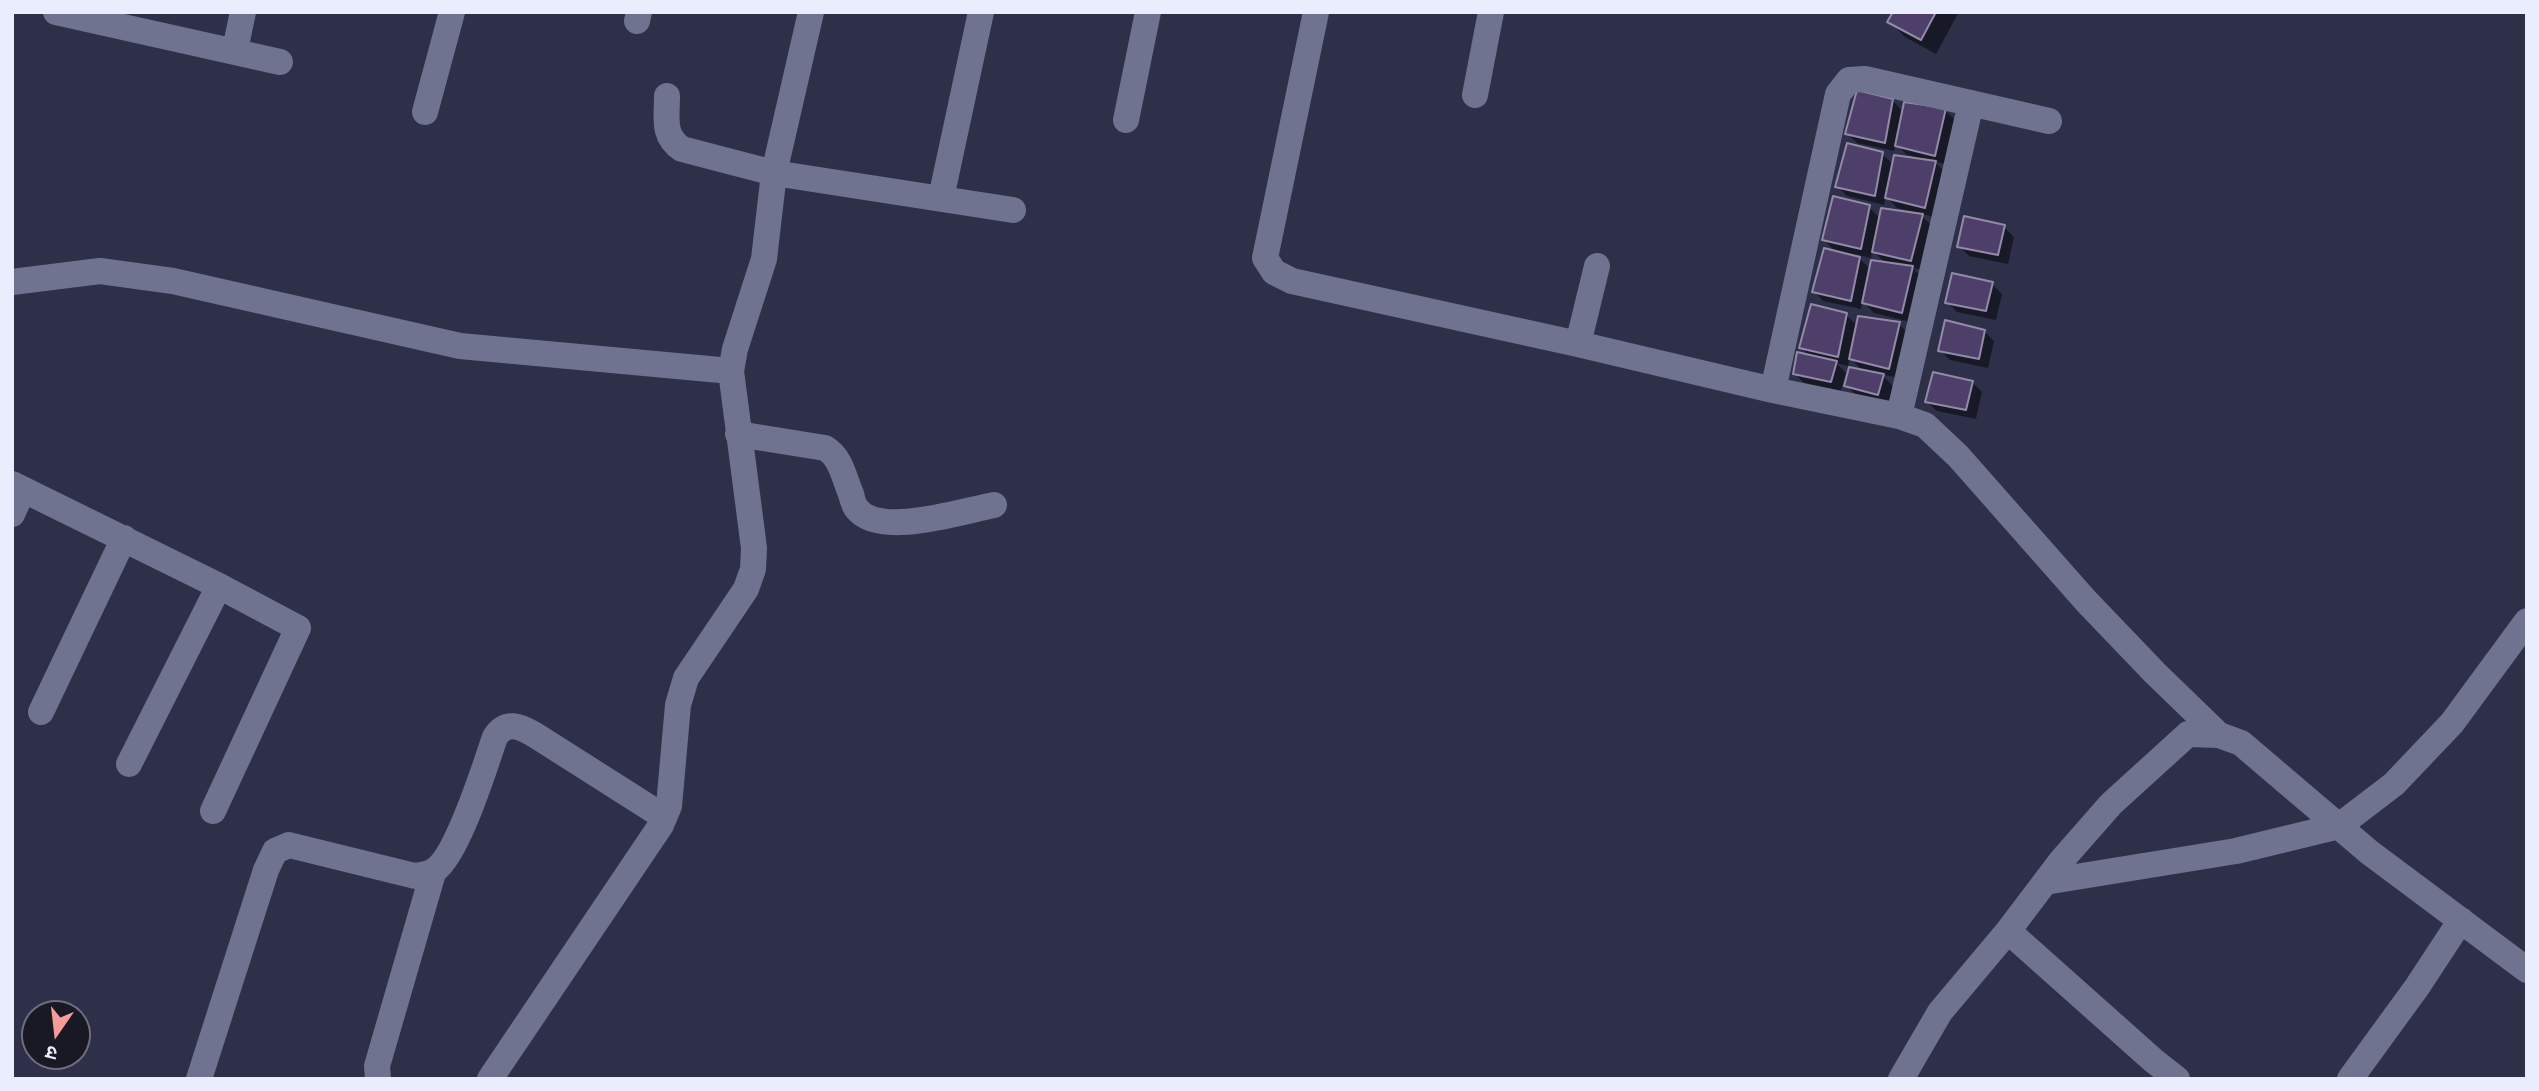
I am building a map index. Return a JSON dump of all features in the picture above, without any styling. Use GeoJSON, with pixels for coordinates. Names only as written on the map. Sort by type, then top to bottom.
{"type":"FeatureCollection","features":[{"type":"Feature","properties":{"kind":"street"},"geometry":{"type":"LineString","coordinates":[[56,12],[137,21],[280,62]]}},
{"type":"Feature","properties":{"kind":"street"},"geometry":{"type":"LineString","coordinates":[[234,50],[243,12]]}},
{"type":"Feature","properties":{"kind":"street"},"geometry":{"type":"LineString","coordinates":[[425,112],[452,12]]}},
{"type":"Feature","properties":{"kind":"street"},"geometry":{"type":"LineString","coordinates":[[490,1079],[643,853],[664,817],[669,806],[678,705],[686,678],[746,589],[753,569],[754,548],[731,371],[735,349],[764,259],[774,173],[811,12]]}},
{"type":"Feature","properties":{"kind":"street"},"geometry":{"type":"LineString","coordinates":[[942,198],[981,12]]}},
{"type":"Feature","properties":{"kind":"street"},"geometry":{"type":"LineString","coordinates":[[1126,120],[1148,12]]}},
{"type":"Feature","properties":{"kind":"street"},"geometry":{"type":"LineString","coordinates":[[1316,12],[1265,258],[1274,272],[1292,281],[1899,416],[1925,425],[1937,433],[2086,601],[2219,735]]}},
{"type":"Feature","properties":{"kind":"street"},"geometry":{"type":"LineString","coordinates":[[1475,95],[1491,12]]}},
{"type":"Feature","properties":{"kind":"street"},"geometry":{"type":"LineString","coordinates":[[1773,390],[1838,94],[1849,80],[1865,79],[2049,121]]}},
{"type":"Feature","properties":{"kind":"street"},"geometry":{"type":"LineString","coordinates":[[667,96],[666,128],[671,142],[682,149],[774,173],[1013,210]]}},
{"type":"Feature","properties":{"kind":"street"},"geometry":{"type":"LineString","coordinates":[[1899,416],[1971,103]]}},
{"type":"Feature","properties":{"kind":"street"},"geometry":{"type":"LineString","coordinates":[[1578,344],[1597,266]]}},
{"type":"Feature","properties":{"kind":"street"},"geometry":{"type":"LineString","coordinates":[[12,282],[100,271],[173,281],[460,345],[731,371]]}},
{"type":"Feature","properties":{"kind":"street"},"geometry":{"type":"LineString","coordinates":[[738,434],[825,448],[834,453],[856,509],[872,520],[890,523],[913,521],[994,505]]}},
{"type":"Feature","properties":{"kind":"street"},"geometry":{"type":"LineString","coordinates":[[12,514],[18,487],[124,538],[298,628],[213,811]]}},
{"type":"Feature","properties":{"kind":"street"},"geometry":{"type":"LineString","coordinates":[[41,712],[124,538]]}},
{"type":"Feature","properties":{"kind":"street"},"geometry":{"type":"LineString","coordinates":[[129,764],[219,586]]}},
{"type":"Feature","properties":{"kind":"street"},"geometry":{"type":"LineString","coordinates":[[2045,882],[2236,851],[2339,826],[2394,784],[2452,723],[2527,621]]}},
{"type":"Feature","properties":{"kind":"street"},"geometry":{"type":"LineString","coordinates":[[379,1079],[377,1066],[433,873],[445,861],[473,800],[495,737],[500,730],[509,725],[522,727],[664,817]]}},
{"type":"Feature","properties":{"kind":"street"},"geometry":{"type":"LineString","coordinates":[[1901,1079],[1940,1012],[2045,882],[2111,804],[2188,734],[2219,735],[2241,743],[2339,826],[2527,970]]}},
{"type":"Feature","properties":{"kind":"street"},"geometry":{"type":"LineString","coordinates":[[199,1079],[266,870],[275,851],[289,845],[415,876],[433,873]]}},
{"type":"Feature","properties":{"kind":"street"},"geometry":{"type":"LineString","coordinates":[[2350,1079],[2417,987],[2461,920]]}},
{"type":"Feature","properties":{"kind":"street"},"geometry":{"type":"LineString","coordinates":[[2008,931],[2149,1070],[2177,1079]]}},
{"type":"Feature","properties":{"kind":"building"},"geometry":{"type":"Polygon","coordinates":[[[1893,12],[1936,12],[1921,40],[1887,22],[1893,12]]]}},
{"type":"Feature","properties":{"kind":"building"},"geometry":{"type":"Polygon","coordinates":[[[1857,90],[1893,99],[1885,143],[1845,134],[1857,90]]]}},
{"type":"Feature","properties":{"kind":"building"},"geometry":{"type":"Polygon","coordinates":[[[1904,102],[1946,108],[1935,156],[1895,146],[1904,102]]]}},
{"type":"Feature","properties":{"kind":"building"},"geometry":{"type":"Polygon","coordinates":[[[1847,143],[1883,152],[1875,196],[1835,187],[1847,143]]]}},
{"type":"Feature","properties":{"kind":"building"},"geometry":{"type":"Polygon","coordinates":[[[1894,155],[1936,161],[1925,208],[1885,198],[1894,155]]]}},
{"type":"Feature","properties":{"kind":"building"},"geometry":{"type":"Polygon","coordinates":[[[1833,196],[1870,205],[1861,249],[1822,240],[1833,196]]]}},
{"type":"Feature","properties":{"kind":"building"},"geometry":{"type":"Polygon","coordinates":[[[1881,208],[1923,214],[1911,261],[1872,252],[1881,208]]]}},
{"type":"Feature","properties":{"kind":"building"},"geometry":{"type":"Polygon","coordinates":[[[1964,216],[2005,225],[1998,255],[1957,247],[1964,216]]]}},
{"type":"Feature","properties":{"kind":"building"},"geometry":{"type":"Polygon","coordinates":[[[1824,248],[1860,257],[1851,301],[1812,292],[1824,248]]]}},
{"type":"Feature","properties":{"kind":"building"},"geometry":{"type":"Polygon","coordinates":[[[1871,260],[1913,266],[1902,313],[1862,303],[1871,260]]]}},
{"type":"Feature","properties":{"kind":"building"},"geometry":{"type":"Polygon","coordinates":[[[1952,273],[1993,282],[1986,311],[1945,303],[1952,273]]]}},
{"type":"Feature","properties":{"kind":"building"},"geometry":{"type":"Polygon","coordinates":[[[1811,304],[1847,313],[1838,357],[1799,348],[1811,304]]]}},
{"type":"Feature","properties":{"kind":"building"},"geometry":{"type":"Polygon","coordinates":[[[1858,316],[1900,322],[1889,369],[1849,359],[1858,316]]]}},
{"type":"Feature","properties":{"kind":"building"},"geometry":{"type":"Polygon","coordinates":[[[1945,320],[1985,330],[1979,359],[1938,351],[1945,320]]]}},
{"type":"Feature","properties":{"kind":"building"},"geometry":{"type":"Polygon","coordinates":[[[1797,352],[1837,361],[1831,382],[1793,374],[1797,352]]]}},
{"type":"Feature","properties":{"kind":"building"},"geometry":{"type":"Polygon","coordinates":[[[1849,367],[1884,374],[1878,395],[1844,386],[1849,367]]]}},
{"type":"Feature","properties":{"kind":"building"},"geometry":{"type":"Polygon","coordinates":[[[1933,372],[1973,381],[1966,410],[1925,402],[1933,372]]]}}]}
